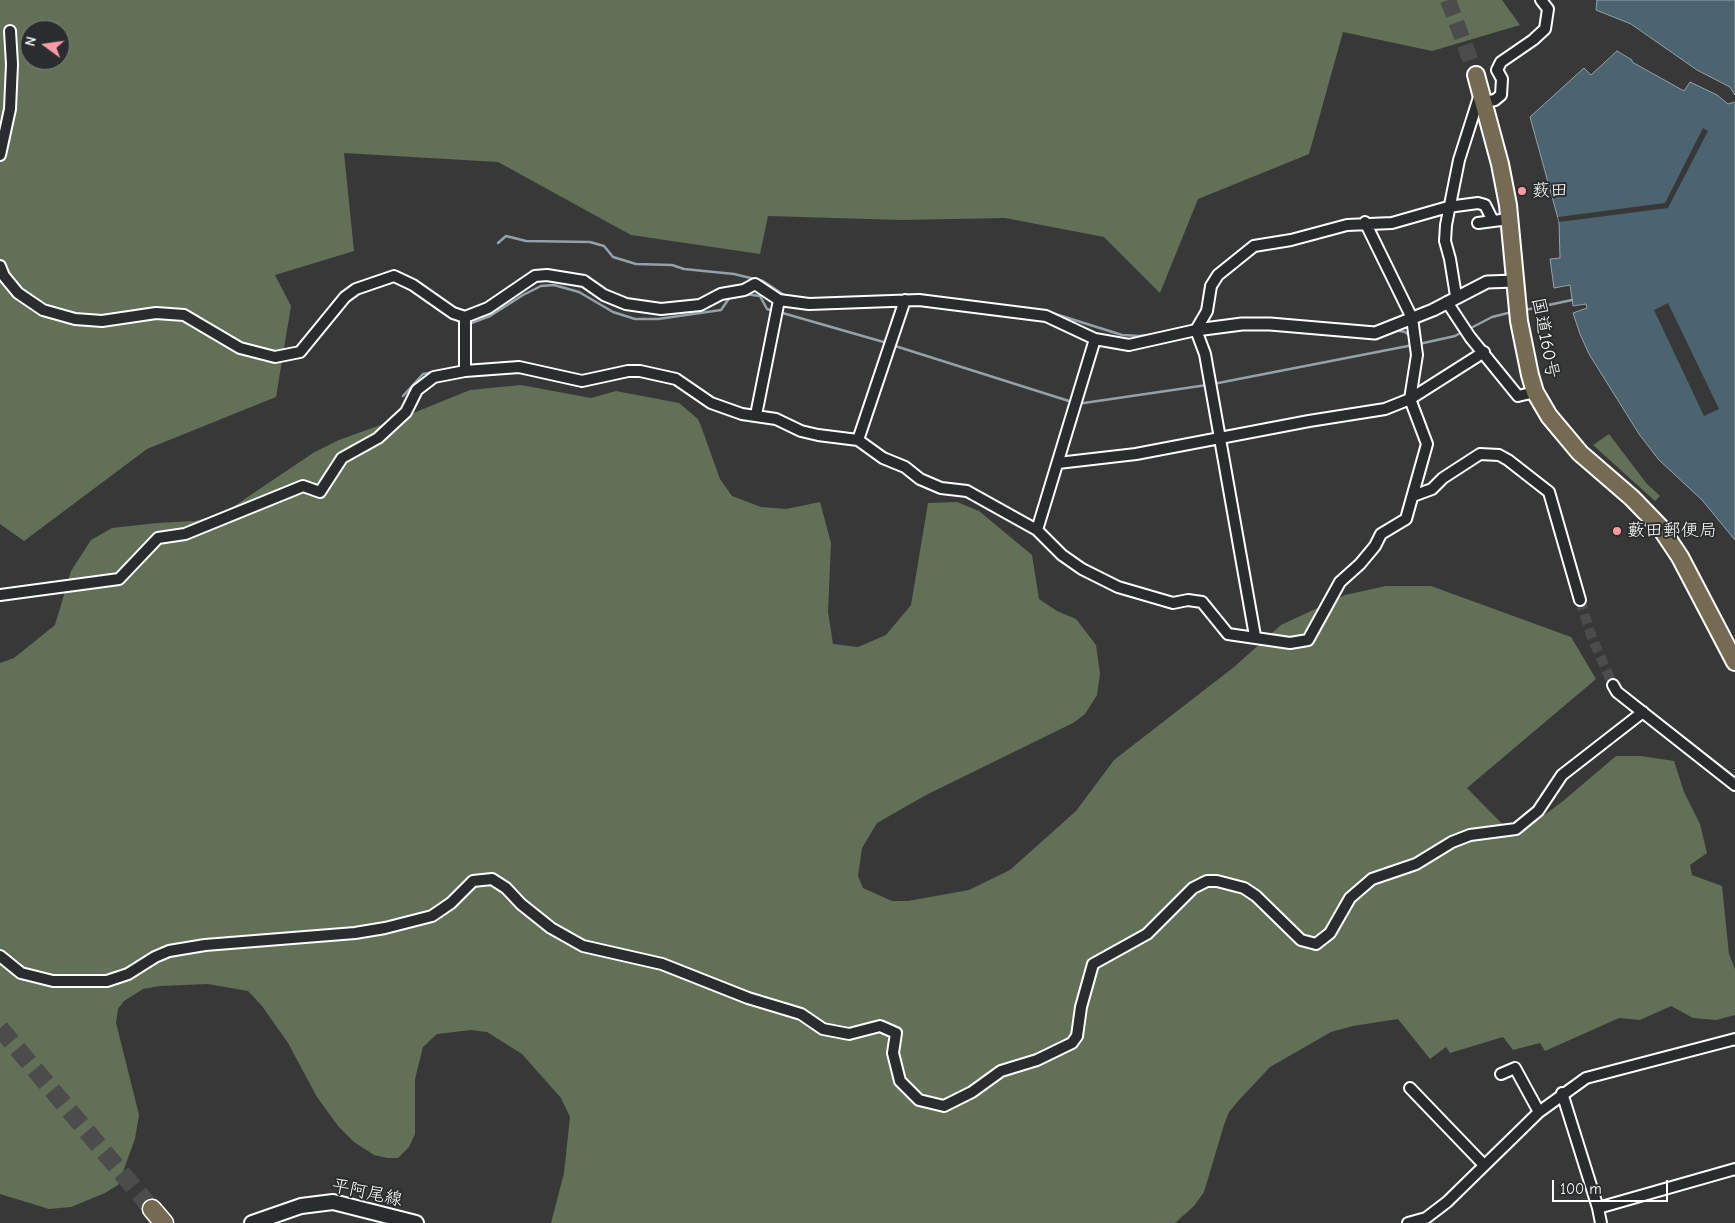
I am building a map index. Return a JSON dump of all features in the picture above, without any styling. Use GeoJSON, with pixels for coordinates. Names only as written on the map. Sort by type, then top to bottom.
{"type":"FeatureCollection","features":[{"type":"Feature","properties":{"kind":"highway","name":"国道160号"},"geometry":{"type":"LineString","coordinates":[[1476,75],[1500,164],[1509,219],[1519,321],[1535,392],[1549,416],[1575,447],[1660,527],[1680,557],[1735,662]]}},
{"type":"Feature","properties":{"kind":"highway"},"geometry":{"type":"LineString","coordinates":[[151,1215],[164,1223]]}},
{"type":"Feature","properties":{"kind":"main road","name":"平阿尾線"},"geometry":{"type":"LineString","coordinates":[[252,1223],[301,1206],[326,1202],[416,1223]]}},
{"type":"Feature","properties":{"kind":"street"},"geometry":{"type":"LineString","coordinates":[[1535,392],[1518,396],[1456,317],[1452,299],[1450,258],[1445,240],[1448,207],[1467,130],[1483,97],[1495,100],[1501,95],[1502,79],[1497,70],[1501,62],[1533,40],[1545,29],[1548,9],[1541,0]]}},
{"type":"Feature","properties":{"kind":"street"},"geometry":{"type":"LineString","coordinates":[[0,155],[10,110],[12,64],[10,31]]}},
{"type":"Feature","properties":{"kind":"street"},"geometry":{"type":"LineString","coordinates":[[1196,330],[1206,311],[1211,286],[1218,275],[1254,246],[1291,240],[1334,228],[1366,222],[1392,223],[1448,207],[1478,203],[1485,205],[1493,221],[1478,223],[1509,219]]}},
{"type":"Feature","properties":{"kind":"street"},"geometry":{"type":"LineString","coordinates":[[0,595],[120,579],[158,538],[185,534],[303,486],[320,492],[342,458],[378,438],[406,412],[417,390],[434,377],[465,371],[519,367],[582,381],[628,371],[640,371],[676,379],[711,403],[726,409],[742,414],[776,419],[801,431],[818,435],[858,440],[883,458],[904,468],[920,479],[941,488],[967,491],[1037,530],[1062,555],[1082,569],[1118,587],[1172,603],[1188,600],[1202,602],[1228,634],[1255,636],[1290,643],[1308,640],[1340,582],[1360,564],[1375,546],[1381,534],[1406,519],[1427,444],[1410,399],[1417,355],[1412,318],[1366,222]]}},
{"type":"Feature","properties":{"kind":"street"},"geometry":{"type":"LineString","coordinates":[[0,266],[4,276],[18,293],[43,310],[75,319],[102,321],[156,313],[184,315],[240,348],[276,357],[300,352],[345,297],[356,289],[394,276],[412,285],[453,313],[464,318],[488,308],[535,276],[547,275],[584,281],[604,295],[626,304],[661,309],[700,305],[721,294],[744,290],[755,284],[779,300],[810,304],[905,300],[970,305],[1046,316],[1095,339],[1130,345],[1196,330],[1242,324],[1270,324],[1369,333],[1392,327],[1487,282],[1515,281]]}},
{"type":"Feature","properties":{"kind":"street"},"geometry":{"type":"LineString","coordinates":[[756,415],[779,300]]}},
{"type":"Feature","properties":{"kind":"street"},"geometry":{"type":"LineString","coordinates":[[858,440],[905,300]]}},
{"type":"Feature","properties":{"kind":"street"},"geometry":{"type":"LineString","coordinates":[[464,318],[465,371]]}},
{"type":"Feature","properties":{"kind":"street"},"geometry":{"type":"LineString","coordinates":[[1196,330],[1206,354],[1219,438],[1255,636]]}},
{"type":"Feature","properties":{"kind":"street"},"geometry":{"type":"LineString","coordinates":[[1037,530],[1095,339]]}},
{"type":"Feature","properties":{"kind":"street"},"geometry":{"type":"LineString","coordinates":[[1058,463],[1136,454],[1385,409],[1410,399],[1484,352]]}},
{"type":"Feature","properties":{"kind":"street"},"geometry":{"type":"LineString","coordinates":[[1413,496],[1432,490],[1443,478],[1480,454],[1499,455],[1508,460],[1549,492],[1580,600]]}},
{"type":"Feature","properties":{"kind":"street"},"geometry":{"type":"LineString","coordinates":[[1613,685],[1617,692],[1735,785]]}},
{"type":"Feature","properties":{"kind":"street"},"geometry":{"type":"LineString","coordinates":[[0,956],[21,972],[53,980],[107,980],[128,974],[155,957],[169,951],[204,945],[355,933],[432,916],[451,903],[472,881],[492,880],[506,888],[521,904],[551,928],[583,946],[662,964],[748,998],[801,1014],[823,1029],[849,1034],[880,1026],[896,1033],[893,1053],[900,1081],[920,1100],[944,1106],[972,1092],[1001,1071],[1037,1060],[1072,1043],[1077,1036],[1081,1007],[1093,964],[1147,934],[1193,888],[1207,881],[1217,881],[1244,888],[1256,896],[1301,940],[1316,944],[1330,933],[1350,898],[1372,879],[1416,864],[1452,842],[1470,835],[1516,829],[1538,811],[1562,775],[1643,712]]}},
{"type":"Feature","properties":{"kind":"street"},"geometry":{"type":"LineString","coordinates":[[1408,1223],[1426,1218],[1447,1202],[1539,1112],[1562,1093],[1586,1078],[1735,1039]]}},
{"type":"Feature","properties":{"kind":"street"},"geometry":{"type":"LineString","coordinates":[[1501,1074],[1515,1068],[1539,1112]]}},
{"type":"Feature","properties":{"kind":"street"},"geometry":{"type":"LineString","coordinates":[[1410,1088],[1484,1165]]}},
{"type":"Feature","properties":{"kind":"street"},"geometry":{"type":"LineString","coordinates":[[1562,1093],[1601,1223]]}},
{"type":"Feature","properties":{"kind":"street"},"geometry":{"type":"LineString","coordinates":[[1598,1208],[1735,1169]]}},
{"type":"Feature","properties":{"kind":"green space"},"geometry":{"type":"Polygon","coordinates":[[[0,0],[1502,0],[1520,25],[1432,51],[1343,32],[1309,154],[1198,199],[1160,293],[1104,237],[1005,218],[901,220],[768,216],[760,254],[631,235],[498,162],[344,153],[354,251],[275,275],[291,306],[276,397],[147,449],[24,541],[0,524],[0,0]]]}},
{"type":"Feature","properties":{"kind":"green space"},"geometry":{"type":"Polygon","coordinates":[[[521,385],[591,398],[616,391],[679,403],[698,419],[720,479],[732,496],[761,507],[786,509],[820,502],[831,543],[828,612],[833,644],[858,647],[886,635],[911,605],[928,503],[957,502],[979,511],[1032,555],[1039,599],[1057,611],[1076,619],[1096,645],[1100,674],[1097,695],[1085,714],[1073,723],[926,795],[877,823],[862,848],[858,876],[863,888],[892,901],[908,901],[969,890],[1010,870],[1076,811],[1114,760],[1234,667],[1281,625],[1345,595],[1386,586],[1431,586],[1571,637],[1596,679],[1467,788],[1515,837],[1563,801],[1616,756],[1641,756],[1674,761],[1684,792],[1700,824],[1707,853],[1690,865],[1692,875],[1722,886],[1729,954],[1735,969],[1735,1015],[1716,1020],[1693,1018],[1671,1006],[1640,1020],[1619,1018],[1545,1051],[1540,1043],[1513,1050],[1503,1037],[1450,1053],[1446,1047],[1430,1059],[1398,1019],[1353,1026],[1331,1032],[1270,1067],[1229,1112],[1204,1192],[1194,1206],[1175,1223],[551,1223],[564,1173],[570,1117],[561,1098],[522,1054],[487,1032],[471,1030],[437,1034],[423,1047],[415,1079],[415,1134],[409,1147],[398,1158],[387,1158],[374,1155],[354,1142],[338,1126],[317,1097],[288,1043],[262,1006],[248,991],[208,984],[160,986],[143,989],[124,1001],[118,1009],[116,1023],[139,1115],[135,1139],[118,1185],[105,1193],[71,1207],[49,1209],[0,1194],[0,663],[14,658],[55,625],[71,571],[91,540],[112,528],[195,521],[224,513],[313,453],[339,440],[470,390],[521,385]]]}},
{"type":"Feature","properties":{"kind":"green space"},"geometry":{"type":"Polygon","coordinates":[[[1609,434],[1647,484],[1660,496],[1655,501],[1593,445],[1609,434]]]}},
{"type":"Feature","properties":{"kind":"water"},"geometry":{"type":"Polygon","coordinates":[[[1597,0],[1735,0],[1735,95],[1730,87],[1697,70],[1631,24],[1596,10],[1597,0]]]}},
{"type":"Feature","properties":{"kind":"water"},"geometry":{"type":"Polygon","coordinates":[[[1617,51],[1632,60],[1632,62],[1684,91],[1690,82],[1717,95],[1728,104],[1735,102],[1735,540],[1702,500],[1659,460],[1639,434],[1589,354],[1580,334],[1573,313],[1587,308],[1586,304],[1573,306],[1570,285],[1554,288],[1550,259],[1560,258],[1559,222],[1530,117],[1584,68],[1591,75],[1617,51]]]}},
{"type":"Feature","properties":{"kind":"pier"},"geometry":{"type":"Polygon","coordinates":[[[1703,128],[1708,131],[1668,208],[1559,222],[1558,217],[1665,203],[1703,128]]]}},
{"type":"Feature","properties":{"kind":"pier"},"geometry":{"type":"Polygon","coordinates":[[[1668,303],[1719,409],[1704,416],[1654,310],[1668,303]]]}},
{"type":"Feature","properties":{"kind":"waterway"},"geometry":{"type":"LineString","coordinates":[[498,243],[506,236],[526,241],[590,242],[604,246],[613,257],[636,264],[672,265],[684,269],[734,274],[763,281],[787,297]]}},
{"type":"Feature","properties":{"kind":"waterway"},"geometry":{"type":"LineString","coordinates":[[469,324],[490,316],[541,286],[554,285],[579,292],[613,312],[635,319],[658,319],[721,310],[730,297]]}},
{"type":"Feature","properties":{"kind":"waterway"},"geometry":{"type":"LineString","coordinates":[[745,294],[760,296],[767,309],[774,311]]}},
{"type":"Feature","properties":{"kind":"waterway"},"geometry":{"type":"LineString","coordinates":[[845,298],[899,296]]}},
{"type":"Feature","properties":{"kind":"waterway"},"geometry":{"type":"LineString","coordinates":[[1525,310],[1572,300]]}},
{"type":"Feature","properties":{"kind":"waterway"},"geometry":{"type":"LineString","coordinates":[[964,301],[1043,311]]}},
{"type":"Feature","properties":{"kind":"waterway"},"geometry":{"type":"LineString","coordinates":[[779,312],[887,343]]}},
{"type":"Feature","properties":{"kind":"waterway"},"geometry":{"type":"LineString","coordinates":[[1049,312],[1122,335],[1157,334]]}},
{"type":"Feature","properties":{"kind":"waterway"},"geometry":{"type":"LineString","coordinates":[[1469,329],[1492,317],[1512,312]]}},
{"type":"Feature","properties":{"kind":"waterway"},"geometry":{"type":"LineString","coordinates":[[1395,330],[1405,332],[1410,336]]}},
{"type":"Feature","properties":{"kind":"waterway"},"geometry":{"type":"LineString","coordinates":[[1419,344],[1455,336],[1464,331]]}},
{"type":"Feature","properties":{"kind":"waterway"},"geometry":{"type":"LineString","coordinates":[[892,345],[1072,402]]}},
{"type":"Feature","properties":{"kind":"waterway"},"geometry":{"type":"LineString","coordinates":[[1213,384],[1413,345]]}},
{"type":"Feature","properties":{"kind":"waterway"},"geometry":{"type":"LineString","coordinates":[[449,369],[463,366]]}},
{"type":"Feature","properties":{"kind":"waterway"},"geometry":{"type":"LineString","coordinates":[[403,396],[423,374],[434,372]]}},
{"type":"Feature","properties":{"kind":"waterway"},"geometry":{"type":"LineString","coordinates":[[1077,404],[1207,385]]}},
{"type":"Feature","properties":{"kind":"tunnel"},"geometry":{"type":"LineString","coordinates":[[1448,0],[1476,75]]}},
{"type":"Feature","properties":{"kind":"tunnel"},"geometry":{"type":"LineString","coordinates":[[1580,600],[1592,638],[1613,685]]}},
{"type":"Feature","properties":{"kind":"tunnel"},"geometry":{"type":"LineString","coordinates":[[0,1028],[152,1209]]}},
{"type":"Feature","properties":{"kind":"place","name":"薮田"},"geometry":{"type":"Point","coordinates":[1522,191]}},
{"type":"Feature","properties":{"kind":"place","name":"藪田郵便局"},"geometry":{"type":"Point","coordinates":[1617,531]}}]}
